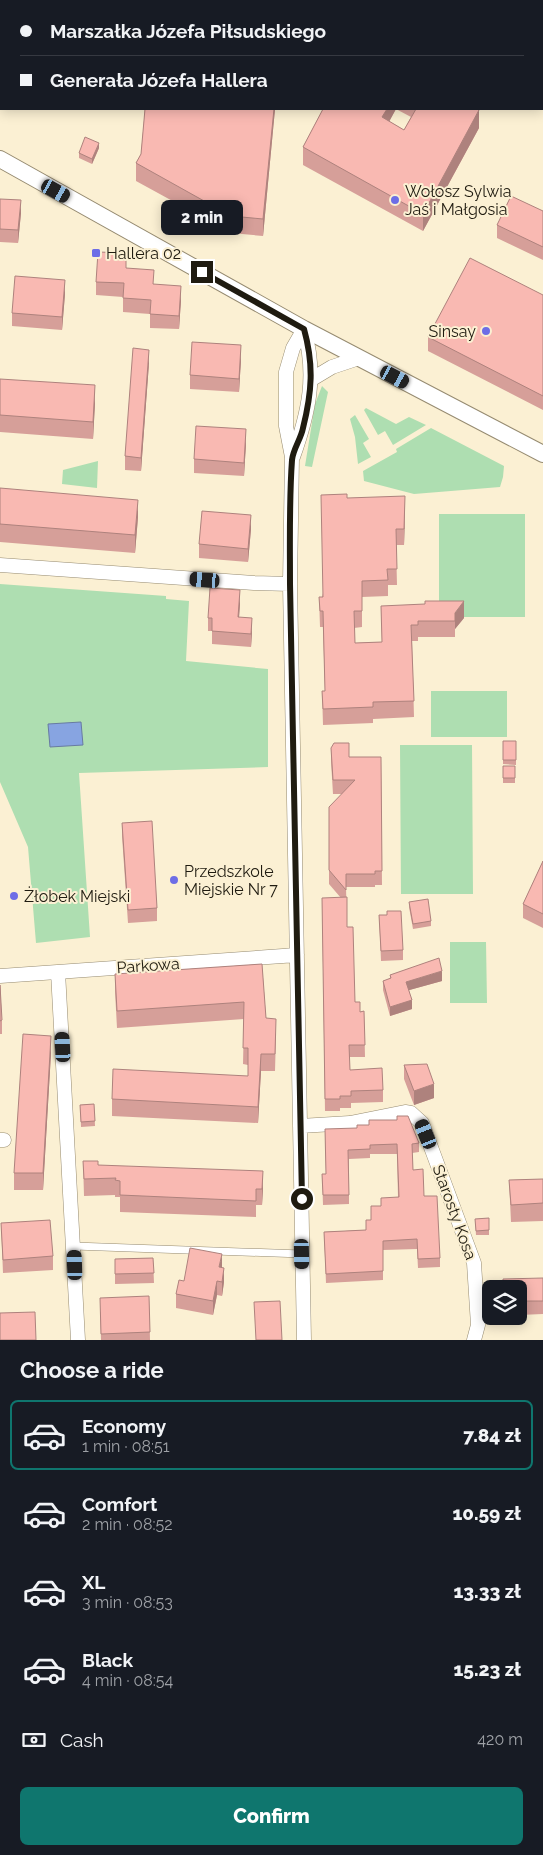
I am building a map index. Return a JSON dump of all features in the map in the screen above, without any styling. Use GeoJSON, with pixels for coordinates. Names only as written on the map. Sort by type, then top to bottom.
{"type":"FeatureCollection","features":[{"type":"Feature","properties":{"kind":"street"},"geometry":{"type":"LineString","coordinates":[[0,159],[304,329],[543,454]]}},
{"type":"Feature","properties":{"kind":"street"},"geometry":{"type":"LineString","coordinates":[[292,458],[303,429],[312,379],[311,354],[304,329]]}},
{"type":"Feature","properties":{"kind":"street"},"geometry":{"type":"LineString","coordinates":[[304,329],[293,348],[286,372],[286,426],[292,458],[290,584],[304,1340]]}},
{"type":"Feature","properties":{"kind":"street"},"geometry":{"type":"LineString","coordinates":[[312,379],[332,367],[358,358]]}},
{"type":"Feature","properties":{"kind":"street"},"geometry":{"type":"LineString","coordinates":[[0,565],[254,584],[290,584]]}},
{"type":"Feature","properties":{"kind":"street","name":"Parkowa"},"geometry":{"type":"LineString","coordinates":[[0,976],[297,955]]}},
{"type":"Feature","properties":{"kind":"street"},"geometry":{"type":"LineString","coordinates":[[58,972],[78,1340]]}},
{"type":"Feature","properties":{"kind":"street","name":"Starosty Kosa"},"geometry":{"type":"LineString","coordinates":[[300,1126],[350,1123],[405,1112],[411,1113],[422,1123],[474,1263],[478,1325],[474,1340]]}},
{"type":"Feature","properties":{"kind":"lane"},"geometry":{"type":"LineString","coordinates":[[74,1246],[302,1254]]}},
{"type":"Feature","properties":{"kind":"green space"},"geometry":{"type":"Polygon","coordinates":[[[322,386],[328,392],[312,467],[305,466],[315,404],[322,386]]]}},
{"type":"Feature","properties":{"kind":"green space"},"geometry":{"type":"Polygon","coordinates":[[[366,408],[396,424],[409,417],[426,425],[393,445],[385,431],[378,435],[364,410],[366,408]]]}},
{"type":"Feature","properties":{"kind":"green space"},"geometry":{"type":"Polygon","coordinates":[[[355,415],[369,439],[363,443],[371,457],[358,464],[355,437],[350,419],[355,415]]]}},
{"type":"Feature","properties":{"kind":"green space"},"geometry":{"type":"Polygon","coordinates":[[[431,428],[504,466],[500,487],[414,494],[364,481],[363,471],[397,452],[396,449],[431,428]]]}},
{"type":"Feature","properties":{"kind":"green space"},"geometry":{"type":"Polygon","coordinates":[[[98,461],[97,488],[62,484],[63,470],[98,461]]]}},
{"type":"Feature","properties":{"kind":"green space"},"geometry":{"type":"Polygon","coordinates":[[[439,514],[525,514],[525,617],[439,617],[439,514]]]}},
{"type":"Feature","properties":{"kind":"green space"},"geometry":{"type":"Polygon","coordinates":[[[0,584],[166,596],[166,599],[189,601],[186,661],[268,669],[268,767],[79,773],[90,937],[36,943],[28,847],[0,782],[0,584]]]}},
{"type":"Feature","properties":{"kind":"green space"},"geometry":{"type":"Polygon","coordinates":[[[431,691],[507,691],[507,737],[431,737],[431,691]]]}},
{"type":"Feature","properties":{"kind":"green space"},"geometry":{"type":"Polygon","coordinates":[[[400,745],[472,745],[473,894],[401,894],[400,745]]]}},
{"type":"Feature","properties":{"kind":"green space"},"geometry":{"type":"Polygon","coordinates":[[[450,942],[486,942],[487,1003],[450,1003],[450,942]]]}},
{"type":"Feature","properties":{"kind":"water"},"geometry":{"type":"Polygon","coordinates":[[[81,722],[83,745],[50,747],[48,724],[81,722]]]}},
{"type":"Feature","properties":{"kind":"building"},"geometry":{"type":"Polygon","coordinates":[[[145,110],[274,110],[263,219],[231,216],[136,163],[141,154],[145,110]]]}},
{"type":"Feature","properties":{"kind":"building"},"geometry":{"type":"Polygon","coordinates":[[[322,110],[386,110],[382,117],[404,130],[415,110],[479,110],[423,214],[303,147],[322,110]]]}},
{"type":"Feature","properties":{"kind":"building"},"geometry":{"type":"Polygon","coordinates":[[[85,137],[99,143],[92,159],[79,153],[85,137]]]}},
{"type":"Feature","properties":{"kind":"building"},"geometry":{"type":"Polygon","coordinates":[[[511,196],[543,211],[543,247],[497,225],[511,196]]]}},
{"type":"Feature","properties":{"kind":"building"},"geometry":{"type":"Polygon","coordinates":[[[0,199],[21,200],[18,230],[0,229],[0,199]]]}},
{"type":"Feature","properties":{"kind":"building"},"geometry":{"type":"Polygon","coordinates":[[[98,252],[126,253],[126,268],[154,270],[153,284],[181,286],[179,316],[150,314],[151,300],[123,298],[124,283],[96,282],[98,252]]]}},
{"type":"Feature","properties":{"kind":"building"},"geometry":{"type":"Polygon","coordinates":[[[470,258],[543,295],[543,396],[428,337],[470,258]]]}},
{"type":"Feature","properties":{"kind":"building"},"geometry":{"type":"Polygon","coordinates":[[[15,276],[65,280],[62,317],[12,313],[15,276]]]}},
{"type":"Feature","properties":{"kind":"building"},"geometry":{"type":"Polygon","coordinates":[[[192,342],[241,345],[239,379],[190,375],[192,342]]]}},
{"type":"Feature","properties":{"kind":"building"},"geometry":{"type":"Polygon","coordinates":[[[133,348],[149,350],[141,458],[125,456],[133,348]]]}},
{"type":"Feature","properties":{"kind":"building"},"geometry":{"type":"Polygon","coordinates":[[[0,379],[95,385],[93,422],[0,415],[0,379]]]}},
{"type":"Feature","properties":{"kind":"building"},"geometry":{"type":"Polygon","coordinates":[[[196,426],[246,429],[244,463],[194,459],[196,426]]]}},
{"type":"Feature","properties":{"kind":"building"},"geometry":{"type":"Polygon","coordinates":[[[0,488],[138,500],[135,535],[0,524],[0,488]]]}},
{"type":"Feature","properties":{"kind":"building"},"geometry":{"type":"Polygon","coordinates":[[[347,494],[347,498],[405,496],[404,529],[396,529],[397,569],[387,569],[388,580],[362,581],[362,611],[354,611],[355,643],[382,642],[381,606],[425,604],[425,601],[464,601],[455,613],[455,621],[418,621],[418,625],[411,625],[414,701],[373,702],[373,707],[323,709],[322,691],[325,691],[323,611],[320,611],[319,597],[323,597],[321,495],[347,494]]]}},
{"type":"Feature","properties":{"kind":"building"},"geometry":{"type":"Polygon","coordinates":[[[202,511],[251,515],[248,549],[199,544],[202,511]]]}},
{"type":"Feature","properties":{"kind":"building"},"geometry":{"type":"Polygon","coordinates":[[[210,588],[240,590],[238,617],[252,618],[251,634],[212,631],[212,618],[208,618],[210,588]]]}},
{"type":"Feature","properties":{"kind":"building"},"geometry":{"type":"Polygon","coordinates":[[[503,741],[516,741],[516,760],[503,760],[503,741]]]}},
{"type":"Feature","properties":{"kind":"building"},"geometry":{"type":"Polygon","coordinates":[[[334,743],[349,743],[349,757],[381,757],[382,871],[375,871],[375,874],[346,874],[346,890],[329,870],[329,807],[355,780],[333,780],[331,748],[334,743]]]}},
{"type":"Feature","properties":{"kind":"building"},"geometry":{"type":"Polygon","coordinates":[[[503,766],[515,766],[515,778],[503,778],[503,766]]]}},
{"type":"Feature","properties":{"kind":"building"},"geometry":{"type":"Polygon","coordinates":[[[152,821],[157,908],[128,910],[122,823],[152,821]]]}},
{"type":"Feature","properties":{"kind":"building"},"geometry":{"type":"Polygon","coordinates":[[[543,861],[543,914],[523,904],[543,861]]]}},
{"type":"Feature","properties":{"kind":"building"},"geometry":{"type":"Polygon","coordinates":[[[347,897],[347,927],[353,927],[355,1002],[360,1002],[360,1012],[364,1011],[365,1045],[349,1045],[350,1070],[382,1068],[383,1090],[351,1091],[351,1096],[340,1096],[340,1099],[325,1099],[322,898],[347,897]]]}},
{"type":"Feature","properties":{"kind":"building"},"geometry":{"type":"Polygon","coordinates":[[[428,899],[431,921],[413,924],[409,902],[428,899]]]}},
{"type":"Feature","properties":{"kind":"building"},"geometry":{"type":"Polygon","coordinates":[[[387,911],[401,911],[403,950],[381,951],[379,915],[387,915],[387,911]]]}},
{"type":"Feature","properties":{"kind":"building"},"geometry":{"type":"Polygon","coordinates":[[[439,958],[442,971],[406,982],[412,1000],[390,1007],[383,981],[391,978],[390,975],[439,958]]]}},
{"type":"Feature","properties":{"kind":"building"},"geometry":{"type":"Polygon","coordinates":[[[262,964],[266,1018],[276,1019],[275,1054],[261,1054],[258,1107],[112,1099],[113,1069],[248,1076],[248,1048],[243,1048],[244,1002],[117,1011],[115,974],[262,964]]]}},
{"type":"Feature","properties":{"kind":"building"},"geometry":{"type":"Polygon","coordinates":[[[0,985],[2,1020],[0,1021],[0,985]]]}},
{"type":"Feature","properties":{"kind":"building"},"geometry":{"type":"Polygon","coordinates":[[[23,1034],[51,1036],[43,1173],[14,1173],[23,1034]]]}},
{"type":"Feature","properties":{"kind":"building"},"geometry":{"type":"Polygon","coordinates":[[[427,1064],[434,1084],[414,1091],[404,1065],[427,1064]]]}},
{"type":"Feature","properties":{"kind":"building"},"geometry":{"type":"Polygon","coordinates":[[[94,1104],[95,1121],[81,1122],[80,1105],[94,1104]]]}},
{"type":"Feature","properties":{"kind":"building"},"geometry":{"type":"Polygon","coordinates":[[[397,1116],[408,1116],[419,1143],[412,1144],[413,1170],[423,1169],[424,1196],[437,1196],[440,1258],[418,1259],[417,1239],[383,1241],[383,1271],[326,1274],[324,1232],[366,1230],[366,1220],[371,1220],[371,1206],[381,1206],[381,1198],[399,1197],[397,1144],[370,1145],[370,1149],[348,1150],[349,1195],[323,1195],[322,1174],[326,1174],[325,1129],[357,1128],[357,1125],[369,1125],[369,1120],[397,1120],[397,1116]]]}},
{"type":"Feature","properties":{"kind":"building"},"geometry":{"type":"Polygon","coordinates":[[[83,1161],[98,1161],[98,1165],[263,1171],[262,1189],[256,1189],[256,1201],[120,1195],[120,1181],[115,1180],[116,1178],[84,1179],[83,1161]]]}},
{"type":"Feature","properties":{"kind":"building"},"geometry":{"type":"Polygon","coordinates":[[[543,1179],[543,1203],[511,1205],[509,1180],[543,1179]]]}},
{"type":"Feature","properties":{"kind":"building"},"geometry":{"type":"Polygon","coordinates":[[[489,1218],[489,1230],[476,1231],[475,1219],[489,1218]]]}},
{"type":"Feature","properties":{"kind":"building"},"geometry":{"type":"Polygon","coordinates":[[[50,1220],[53,1256],[3,1260],[1,1223],[50,1220]]]}},
{"type":"Feature","properties":{"kind":"building"},"geometry":{"type":"Polygon","coordinates":[[[190,1248],[222,1254],[219,1267],[224,1268],[222,1282],[217,1281],[213,1301],[176,1294],[179,1280],[184,1281],[190,1248]]]}},
{"type":"Feature","properties":{"kind":"building"},"geometry":{"type":"Polygon","coordinates":[[[153,1258],[154,1273],[115,1274],[115,1259],[153,1258]]]}},
{"type":"Feature","properties":{"kind":"building"},"geometry":{"type":"Polygon","coordinates":[[[543,1278],[543,1301],[527,1301],[527,1280],[503,1279],[543,1278]]]}},
{"type":"Feature","properties":{"kind":"building"},"geometry":{"type":"Polygon","coordinates":[[[149,1296],[150,1332],[101,1334],[100,1298],[149,1296]]]}},
{"type":"Feature","properties":{"kind":"building"},"geometry":{"type":"Polygon","coordinates":[[[280,1301],[282,1340],[256,1340],[254,1302],[280,1301]]]}},
{"type":"Feature","properties":{"kind":"building"},"geometry":{"type":"Polygon","coordinates":[[[35,1312],[36,1340],[0,1340],[0,1313],[35,1312]]]}},
{"type":"Feature","properties":{"kind":"place","name":"Wołosz Sylwia Jaś i Małgosia"},"geometry":{"type":"Point","coordinates":[395,200]}},
{"type":"Feature","properties":{"kind":"place","name":"Hallera 02"},"geometry":{"type":"Point","coordinates":[96,253]}},
{"type":"Feature","properties":{"kind":"place","name":"Sinsay"},"geometry":{"type":"Point","coordinates":[486,331]}},
{"type":"Feature","properties":{"kind":"place","name":"Przedszkole Miejskie Nr 7"},"geometry":{"type":"Point","coordinates":[174,880]}},
{"type":"Feature","properties":{"kind":"place","name":"Żłobek Miejski"},"geometry":{"type":"Point","coordinates":[14,896]}},
{"type":"Feature","properties":{"kind":"route"},"geometry":{"type":"LineString","coordinates":[[202,272],[304,329],[311,354],[312,379],[303,429],[292,458],[290,506],[302,1199]]}}]}
